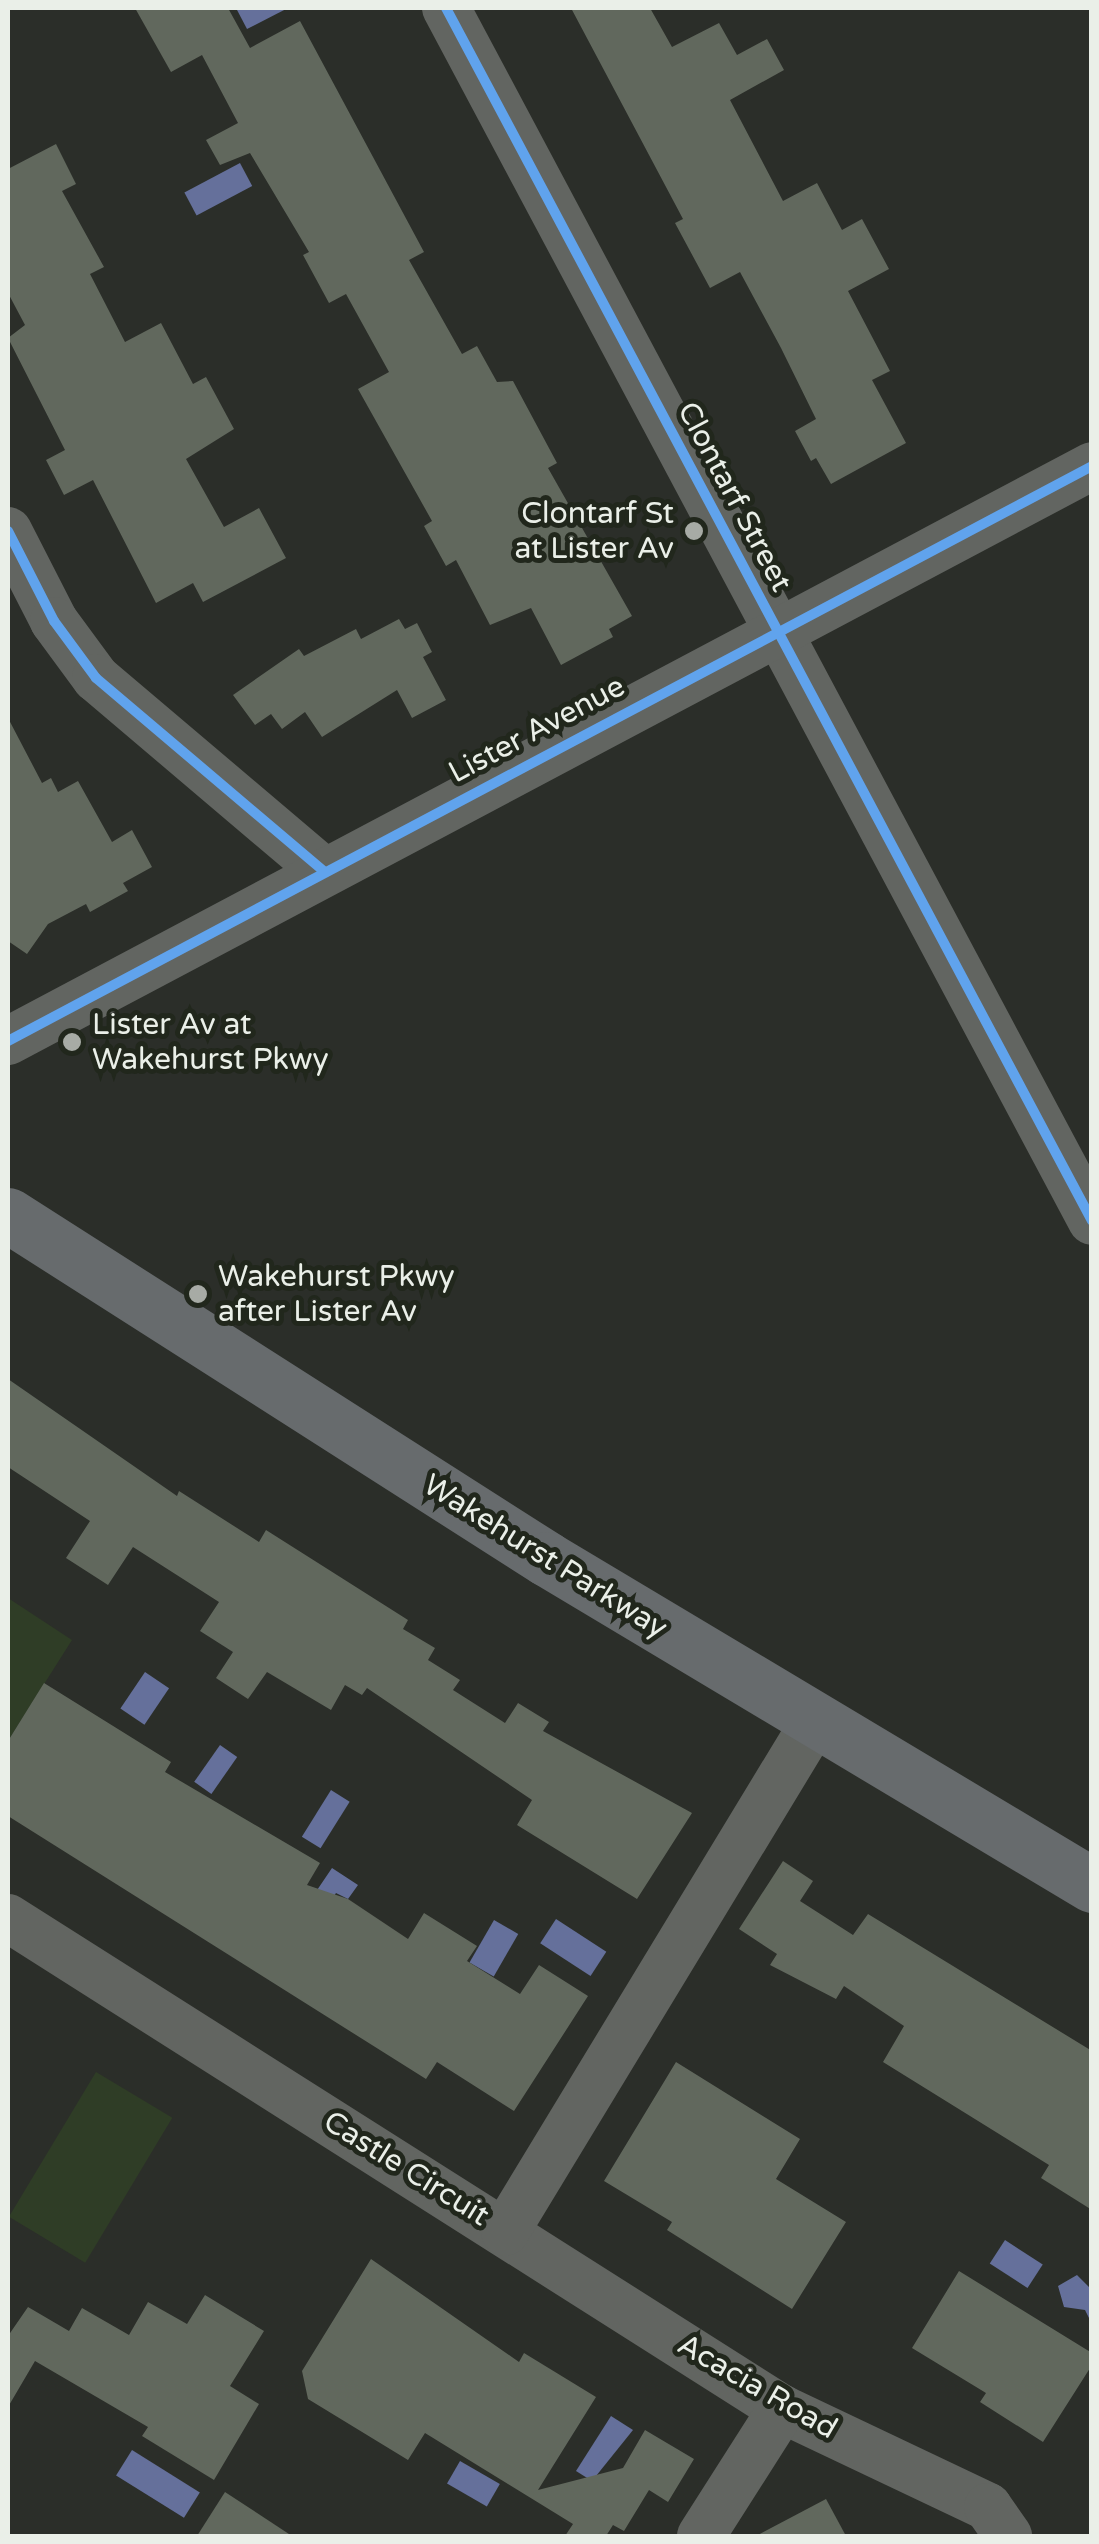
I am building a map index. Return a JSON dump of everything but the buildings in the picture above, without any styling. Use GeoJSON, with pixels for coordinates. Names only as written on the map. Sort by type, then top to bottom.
{"type":"FeatureCollection","features":[{"type":"Feature","properties":{"kind":"main road","name":"Wakehurst Parkway"},"geometry":{"type":"LineString","coordinates":[[8,1215],[814,1724],[1092,1885]]}},
{"type":"Feature","properties":{"kind":"street","name":"Clontarf Street"},"geometry":{"type":"LineString","coordinates":[[446,8],[1092,1221]]}},
{"type":"Feature","properties":{"kind":"street","name":"Lister Avenue"},"geometry":{"type":"LineString","coordinates":[[8,1042],[1092,466]]}},
{"type":"Feature","properties":{"kind":"street"},"geometry":{"type":"LineString","coordinates":[[8,530],[54,620],[96,678],[325,872]]}},
{"type":"Feature","properties":{"kind":"street","name":"Castle Circuit"},"geometry":{"type":"LineString","coordinates":[[8,1918],[505,2232],[814,1724]]}},
{"type":"Feature","properties":{"kind":"street","name":"Acacia Road"},"geometry":{"type":"LineString","coordinates":[[505,2232],[782,2410],[988,2508],[1008,2536]]}},
{"type":"Feature","properties":{"kind":"street"},"geometry":{"type":"LineString","coordinates":[[701,2536],[782,2410]]}},
{"type":"Feature","properties":{"kind":"green space"},"geometry":{"type":"Polygon","coordinates":[[[8,1598],[72,1640],[8,1741],[8,1598]]]}},
{"type":"Feature","properties":{"kind":"green space"},"geometry":{"type":"Polygon","coordinates":[[[96,2072],[172,2118],[85,2263],[9,2217],[96,2072]]]}},
{"type":"Feature","properties":{"kind":"water"},"geometry":{"type":"Polygon","coordinates":[[[236,8],[288,8],[247,29],[236,8]]]}},
{"type":"Feature","properties":{"kind":"water"},"geometry":{"type":"Polygon","coordinates":[[[240,163],[252,186],[197,216],[184,193],[240,163]]]}},
{"type":"Feature","properties":{"kind":"water"},"geometry":{"type":"Polygon","coordinates":[[[145,1672],[169,1688],[144,1725],[120,1708],[145,1672]]]}},
{"type":"Feature","properties":{"kind":"water"},"geometry":{"type":"Polygon","coordinates":[[[220,1745],[237,1757],[211,1794],[194,1782],[220,1745]]]}},
{"type":"Feature","properties":{"kind":"water"},"geometry":{"type":"Polygon","coordinates":[[[331,1790],[350,1802],[321,1848],[302,1837],[331,1790]]]}},
{"type":"Feature","properties":{"kind":"water"},"geometry":{"type":"Polygon","coordinates":[[[332,1868],[358,1885],[348,1899],[336,1893],[307,1936],[292,1927],[332,1868]]]}},
{"type":"Feature","properties":{"kind":"water"},"geometry":{"type":"Polygon","coordinates":[[[556,1919],[606,1952],[591,1976],[540,1943],[556,1919]]]}},
{"type":"Feature","properties":{"kind":"water"},"geometry":{"type":"Polygon","coordinates":[[[494,1920],[518,1934],[494,1976],[470,1962],[494,1920]]]}},
{"type":"Feature","properties":{"kind":"water"},"geometry":{"type":"Polygon","coordinates":[[[1005,2240],[1043,2265],[1027,2288],[990,2263],[1005,2240]]]}},
{"type":"Feature","properties":{"kind":"water"},"geometry":{"type":"Polygon","coordinates":[[[1077,2275],[1091,2289],[1091,2322],[1085,2310],[1064,2307],[1058,2286],[1077,2275]]]}},
{"type":"Feature","properties":{"kind":"water"},"geometry":{"type":"Polygon","coordinates":[[[611,2416],[633,2430],[592,2481],[576,2471],[611,2416]]]}},
{"type":"Feature","properties":{"kind":"water"},"geometry":{"type":"Polygon","coordinates":[[[132,2450],[200,2492],[184,2518],[116,2475],[132,2450]]]}},
{"type":"Feature","properties":{"kind":"water"},"geometry":{"type":"Polygon","coordinates":[[[460,2461],[500,2484],[487,2507],[447,2484],[460,2461]]]}},
{"type":"Feature","properties":{"kind":"cycle path"},"geometry":{"type":"LineString","coordinates":[[446,8],[1092,1221]]}},
{"type":"Feature","properties":{"kind":"cycle path"},"geometry":{"type":"LineString","coordinates":[[8,1041],[1092,466]]}},
{"type":"Feature","properties":{"kind":"cycle path"},"geometry":{"type":"LineString","coordinates":[[8,531],[54,621],[96,678],[325,872]]}},
{"type":"Feature","properties":{"kind":"place","name":"Clontarf St at Lister Av"},"geometry":{"type":"Point","coordinates":[694,531]}},
{"type":"Feature","properties":{"kind":"place","name":"Lister Av at Wakehurst Pkwy"},"geometry":{"type":"Point","coordinates":[72,1042]}},
{"type":"Feature","properties":{"kind":"place","name":"Wakehurst Pkwy after Lister Av"},"geometry":{"type":"Point","coordinates":[198,1294]}}]}
